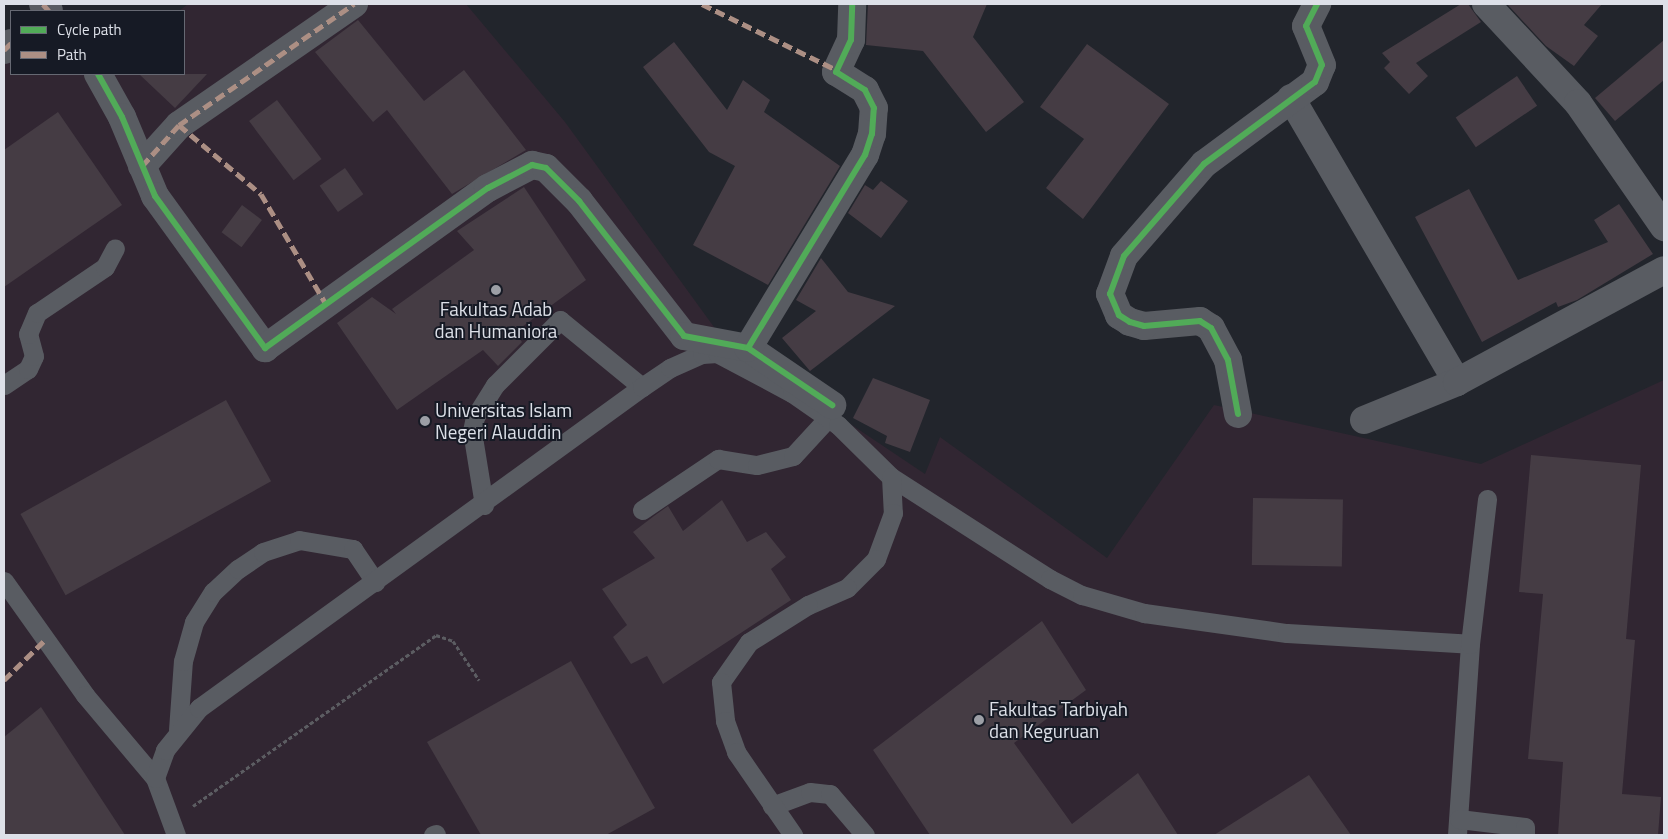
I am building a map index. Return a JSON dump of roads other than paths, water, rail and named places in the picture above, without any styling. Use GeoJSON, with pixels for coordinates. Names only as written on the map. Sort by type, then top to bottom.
{"type":"FeatureCollection","features":[{"type":"Feature","properties":{"kind":"street"},"geometry":{"type":"LineString","coordinates":[[142,166],[179,125],[354,4]]}},
{"type":"Feature","properties":{"kind":"street"},"geometry":{"type":"LineString","coordinates":[[748,348],[851,179],[872,134],[874,108],[865,90],[836,72],[851,40],[852,4]]}},
{"type":"Feature","properties":{"kind":"street"},"geometry":{"type":"LineString","coordinates":[[1238,414],[1228,360],[1211,328],[1200,321],[1144,326],[1130,322],[1119,315],[1110,294],[1124,256],[1204,164],[1315,82],[1322,65],[1306,26],[1317,4]]}},
{"type":"Feature","properties":{"kind":"street"},"geometry":{"type":"LineString","coordinates":[[1486,4],[1578,102],[1664,227]]}},
{"type":"Feature","properties":{"kind":"street"},"geometry":{"type":"LineString","coordinates":[[98,75],[155,196],[182,238],[265,348],[488,188],[532,165],[546,168],[579,201],[684,336],[748,348],[830,411]]}},
{"type":"Feature","properties":{"kind":"street"},"geometry":{"type":"LineString","coordinates":[[1291,98],[1457,382]]}},
{"type":"Feature","properties":{"kind":"street"},"geometry":{"type":"LineString","coordinates":[[1364,420],[1457,382],[1664,270]]}},
{"type":"Feature","properties":{"kind":"lane"},"geometry":{"type":"LineString","coordinates":[[4,385],[28,369],[34,356],[28,334],[37,313],[104,267],[114,248]]}},
{"type":"Feature","properties":{"kind":"lane"},"geometry":{"type":"LineString","coordinates":[[484,505],[472,431],[475,417],[495,385],[560,320],[642,387]]}},
{"type":"Feature","properties":{"kind":"lane"},"geometry":{"type":"LineString","coordinates":[[178,730],[218,693],[484,505],[642,387],[678,365],[702,354],[717,354],[830,411],[891,477],[1050,579],[1082,595],[1144,613],[1287,633],[1470,644]]}},
{"type":"Feature","properties":{"kind":"lane"},"geometry":{"type":"LineString","coordinates":[[642,510],[718,459],[758,465],[793,456],[830,411]]}},
{"type":"Feature","properties":{"kind":"lane"},"geometry":{"type":"LineString","coordinates":[[793,835],[736,752],[725,721],[721,682],[749,642],[808,605],[847,588],[876,559],[892,513],[891,477]]}},
{"type":"Feature","properties":{"kind":"lane"},"geometry":{"type":"LineString","coordinates":[[1487,499],[1470,644],[1458,827],[1525,827],[1525,835]]}},
{"type":"Feature","properties":{"kind":"lane"},"geometry":{"type":"LineString","coordinates":[[155,778],[178,730],[183,661],[194,622],[213,592],[238,569],[263,552],[299,540],[353,549],[375,582]]}},
{"type":"Feature","properties":{"kind":"lane"},"geometry":{"type":"LineString","coordinates":[[4,581],[79,687],[155,778],[173,829]]}},
{"type":"Feature","properties":{"kind":"lane"},"geometry":{"type":"LineString","coordinates":[[772,806],[810,792],[830,794],[865,835]]}},
{"type":"Feature","properties":{"kind":"place","name":"Fakultas Adab dan Humaniora"},"geometry":{"type":"Point","coordinates":[496,290]}},
{"type":"Feature","properties":{"kind":"place","name":"Universitas Islam Negeri Alauddin"},"geometry":{"type":"Point","coordinates":[425,421]}},
{"type":"Feature","properties":{"kind":"place","name":"Fakultas Tarbiyah dan Keguruan"},"geometry":{"type":"Point","coordinates":[979,720]}}]}
